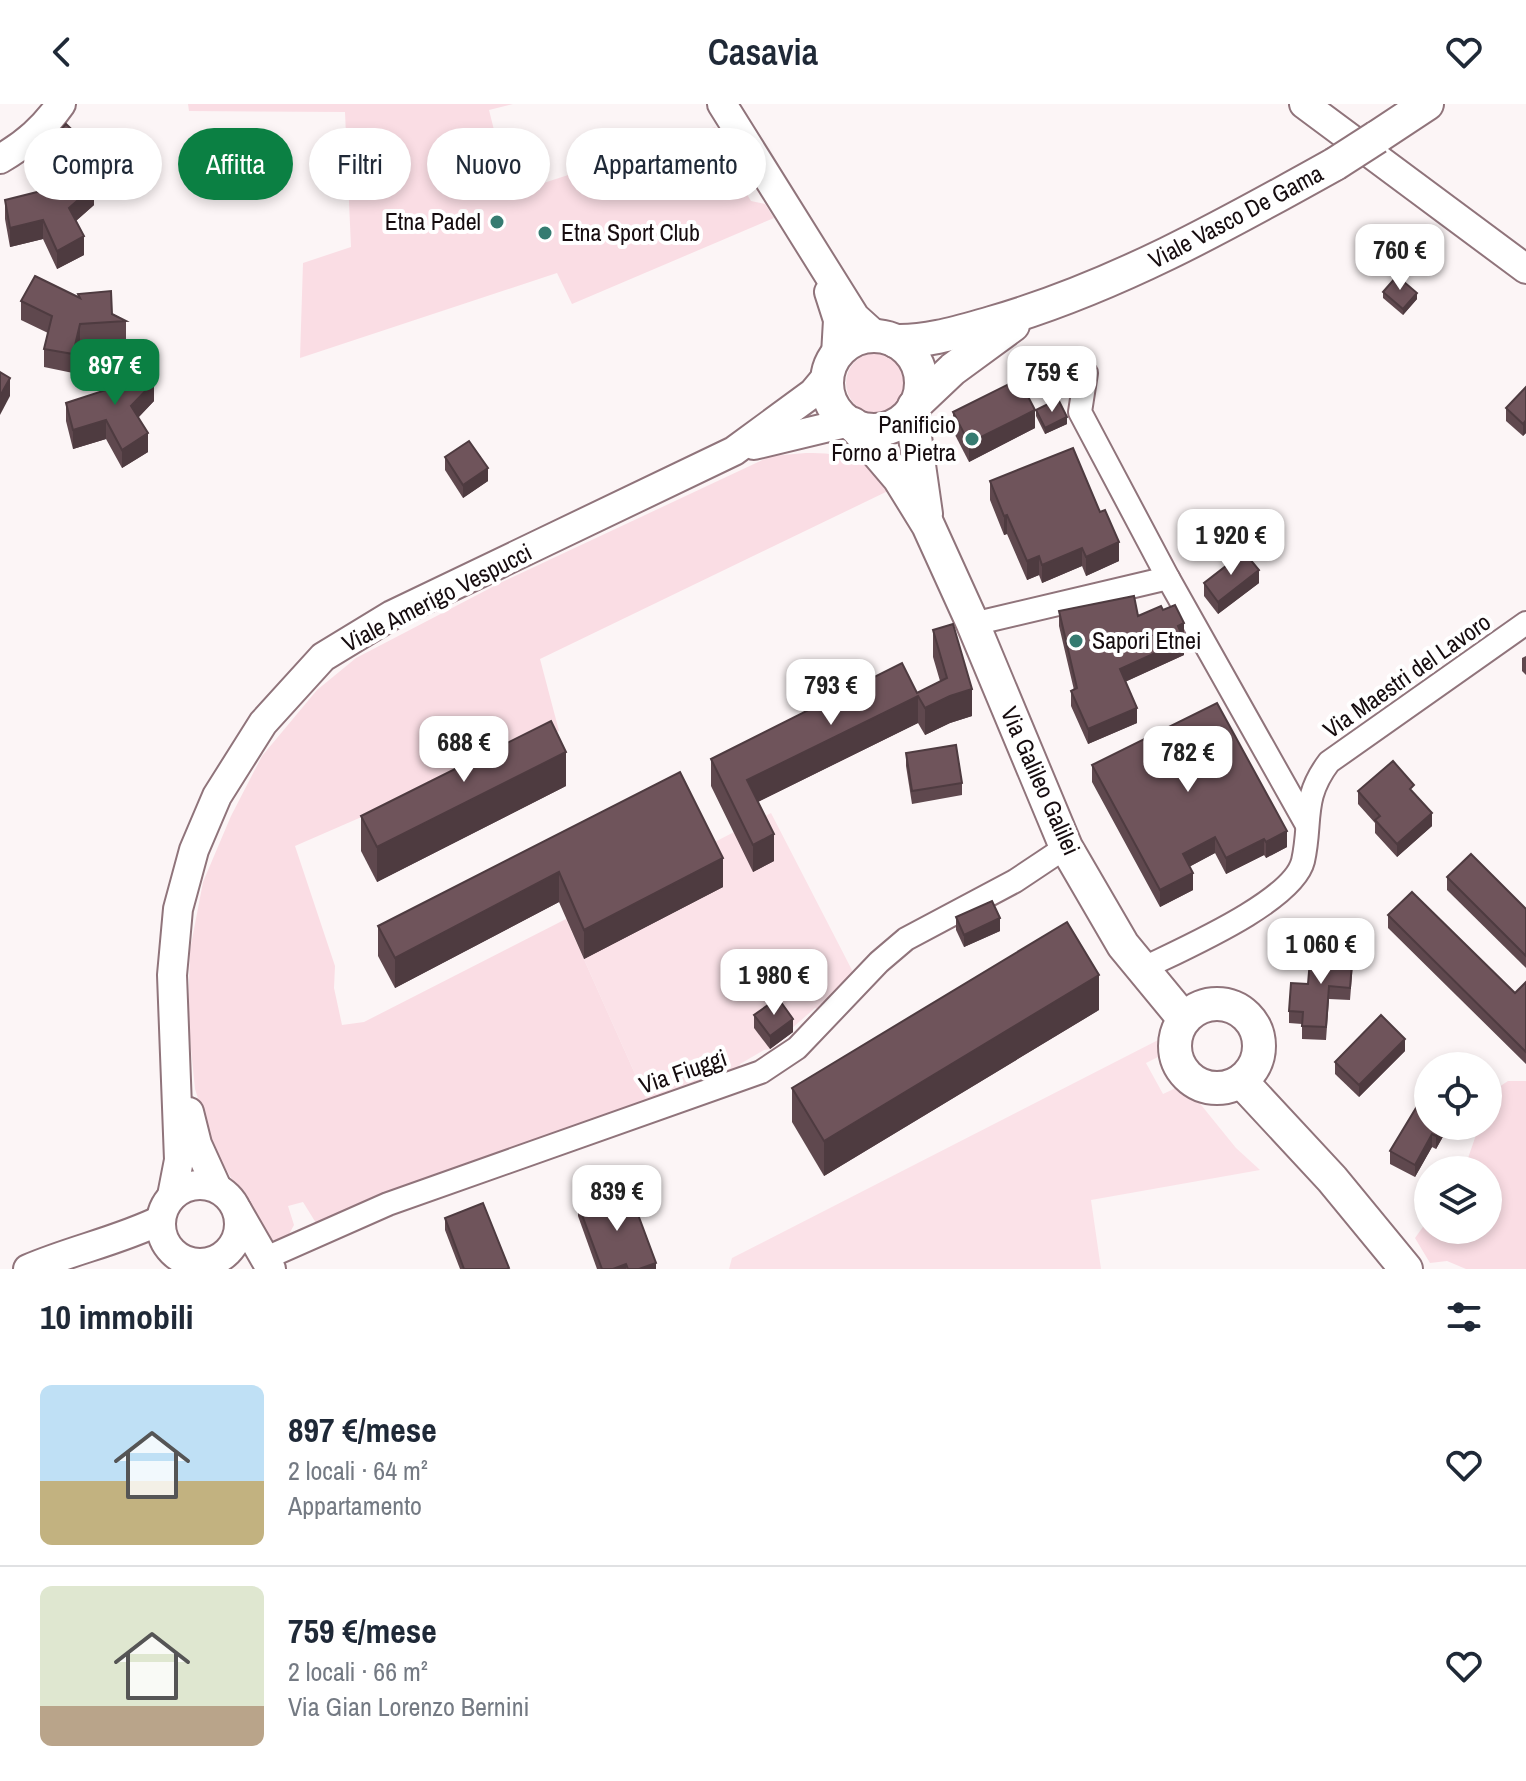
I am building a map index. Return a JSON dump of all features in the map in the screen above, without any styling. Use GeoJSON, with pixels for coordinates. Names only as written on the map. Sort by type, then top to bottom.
{"type":"FeatureCollection","features":[{"type":"Feature","properties":{"kind":"main road","name":"Viale Vasco De Gama"},"geometry":{"type":"LineString","coordinates":[[1034,311],[1159,259],[1335,164],[1427,104]]}},
{"type":"Feature","properties":{"kind":"main road"},"geometry":{"type":"LineString","coordinates":[[928,525],[899,478],[830,399],[832,365],[854,341],[886,338],[914,342],[1034,311]]}},
{"type":"Feature","properties":{"kind":"main road"},"geometry":{"type":"LineString","coordinates":[[852,423],[865,428],[889,427],[900,421],[953,369],[1034,311]]}},
{"type":"Feature","properties":{"kind":"main road"},"geometry":{"type":"LineString","coordinates":[[886,338],[914,357],[919,368],[920,392],[915,405],[914,430],[928,525]]}},
{"type":"Feature","properties":{"kind":"main road","name":"Via Galileo Galilei"},"geometry":{"type":"LineString","coordinates":[[928,525],[1066,847],[1112,929],[1184,1019]]}},
{"type":"Feature","properties":{"kind":"main road"},"geometry":{"type":"LineString","coordinates":[[1208,1004],[1237,1008],[1256,1029],[1258,1058],[1241,1081],[1218,1088],[1206,1087],[1186,1074],[1179,1065],[1175,1041],[1184,1019],[1195,1010],[1208,1004]]}},
{"type":"Feature","properties":{"kind":"main road"},"geometry":{"type":"LineString","coordinates":[[1241,1081],[1332,1179],[1399,1260]]}},
{"type":"Feature","properties":{"kind":"street"},"geometry":{"type":"LineString","coordinates":[[0,159],[23,146],[45,126],[61,104]]}},
{"type":"Feature","properties":{"kind":"street"},"geometry":{"type":"LineString","coordinates":[[722,104],[855,317],[886,338]]}},
{"type":"Feature","properties":{"kind":"street"},"geometry":{"type":"LineString","coordinates":[[1311,106],[1526,269]]}},
{"type":"Feature","properties":{"kind":"street"},"geometry":{"type":"LineString","coordinates":[[734,451],[813,393],[832,365],[838,320],[818,257]]}},
{"type":"Feature","properties":{"kind":"street"},"geometry":{"type":"LineString","coordinates":[[1086,373],[1080,412],[1168,578],[1307,825]]}},
{"type":"Feature","properties":{"kind":"street"},"geometry":{"type":"LineString","coordinates":[[734,451],[852,423]]}},
{"type":"Feature","properties":{"kind":"street","name":"Viale Amerigo Vespucci"},"geometry":{"type":"LineString","coordinates":[[177,1057],[172,975],[182,895],[194,850],[217,796],[263,723],[323,657],[392,615],[734,451]]}},
{"type":"Feature","properties":{"kind":"street"},"geometry":{"type":"LineString","coordinates":[[973,624],[1168,578]]}},
{"type":"Feature","properties":{"kind":"street","name":"Via Maestri del Lavoro"},"geometry":{"type":"LineString","coordinates":[[1142,969],[1269,902],[1291,882],[1302,864],[1309,801],[1316,780],[1329,762],[1526,623]]}},
{"type":"Feature","properties":{"kind":"street","name":"Via Fiuggi"},"geometry":{"type":"LineString","coordinates":[[269,1264],[388,1204],[761,1072],[797,1048],[879,962],[906,939],[1015,881],[1066,847]]}},
{"type":"Feature","properties":{"kind":"street"},"geometry":{"type":"LineString","coordinates":[[177,1057],[197,1144],[217,1188],[229,1198],[269,1264]]}},
{"type":"Feature","properties":{"kind":"street"},"geometry":{"type":"LineString","coordinates":[[177,1057],[179,1160],[167,1208],[165,1242],[192,1263]]}},
{"type":"Feature","properties":{"kind":"street"},"geometry":{"type":"LineString","coordinates":[[28,1269],[60,1255],[123,1237],[167,1208],[193,1185],[217,1188]]}},
{"type":"Feature","properties":{"kind":"street"},"geometry":{"type":"LineString","coordinates":[[86,1249],[145,1250],[192,1263],[208,1262],[223,1255],[234,1243],[239,1227],[237,1210]]}},
{"type":"Feature","properties":{"kind":"shaded area","name":"Etna Sport Club"},"geometry":{"type":"Polygon","coordinates":[[[188,104],[513,104],[489,110],[494,128],[427,128],[427,200],[550,200],[550,181],[566,176],[566,200],[750,200],[765,204],[774,218],[572,304],[557,273],[300,358],[303,263],[351,247],[349,200],[411,200],[411,128],[346,128],[345,112],[189,111],[188,104]]]}},
{"type":"Feature","properties":{"kind":"shaded area"},"geometry":{"type":"Polygon","coordinates":[[[876,353],[888,355],[897,362],[904,371],[904,395],[897,404],[888,411],[876,413],[864,411],[855,404],[848,395],[846,383],[848,371],[855,362],[864,355],[876,353]]]}},
{"type":"Feature","properties":{"kind":"shaded area"},"geometry":{"type":"Polygon","coordinates":[[[806,453],[854,459],[873,470],[890,490],[540,659],[559,731],[295,846],[335,966],[334,988],[342,1025],[364,1022],[566,919],[648,1103],[316,1223],[303,1202],[288,1206],[294,1225],[287,1238],[274,1242],[213,1147],[195,1089],[188,1019],[190,950],[203,882],[231,816],[262,756],[317,690],[356,658],[500,583],[771,456],[806,453]]]}},
{"type":"Feature","properties":{"kind":"shaded area"},"geometry":{"type":"Polygon","coordinates":[[[771,813],[854,974],[821,1010],[815,1008],[791,1029],[793,1032],[771,1049],[740,1064],[736,1074],[648,1103],[566,919],[771,813]]]}},
{"type":"Feature","properties":{"kind":"shaded area"},"geometry":{"type":"Polygon","coordinates":[[[1164,1037],[1164,1049],[1158,1057],[1146,1063],[1163,1094],[1178,1087],[1189,1090],[1236,1148],[1260,1170],[1091,1200],[1101,1269],[729,1269],[732,1258],[1164,1037]]]}},
{"type":"Feature","properties":{"kind":"shaded area"},"geometry":{"type":"Polygon","coordinates":[[[1508,1081],[1526,1081],[1526,1269],[1466,1269],[1447,1261],[1430,1263],[1419,1244],[1502,1244],[1502,1156],[1469,1156],[1474,1140],[1502,1140],[1502,1086],[1508,1081]]]}},
{"type":"Feature","properties":{"kind":"building"},"geometry":{"type":"Polygon","coordinates":[[[24,195],[24,200],[78,200],[69,208],[84,236],[57,251],[43,220],[10,228],[5,200],[24,195]]]}},
{"type":"Feature","properties":{"kind":"building"},"geometry":{"type":"Polygon","coordinates":[[[35,276],[80,298],[78,294],[111,291],[112,314],[126,321],[80,324],[73,354],[44,349],[52,316],[21,301],[35,276]]]}},
{"type":"Feature","properties":{"kind":"building"},"geometry":{"type":"Polygon","coordinates":[[[1397,276],[1417,293],[1403,309],[1383,292],[1397,276]]]}},
{"type":"Feature","properties":{"kind":"building"},"geometry":{"type":"Polygon","coordinates":[[[131,361],[154,382],[131,406],[148,433],[122,450],[106,420],[73,430],[66,403],[106,390],[131,361]]]}},
{"type":"Feature","properties":{"kind":"building"},"geometry":{"type":"Polygon","coordinates":[[[0,372],[10,378],[0,396],[0,372]]]}},
{"type":"Feature","properties":{"kind":"building"},"geometry":{"type":"Polygon","coordinates":[[[1019,379],[1035,410],[969,443],[953,412],[1019,379]]]}},
{"type":"Feature","properties":{"kind":"building"},"geometry":{"type":"Polygon","coordinates":[[[1526,387],[1526,420],[1523,424],[1506,408],[1526,387]]]}},
{"type":"Feature","properties":{"kind":"building"},"geometry":{"type":"Polygon","coordinates":[[[1058,399],[1067,417],[1045,428],[1036,410],[1058,399]]]}},
{"type":"Feature","properties":{"kind":"building"},"geometry":{"type":"Polygon","coordinates":[[[469,441],[488,468],[463,485],[445,457],[469,441]]]}},
{"type":"Feature","properties":{"kind":"building"},"geometry":{"type":"Polygon","coordinates":[[[1073,448],[1100,512],[1105,510],[1119,542],[1086,557],[1082,548],[1042,565],[1039,556],[1027,561],[990,481],[1073,448]]]}},
{"type":"Feature","properties":{"kind":"building"},"geometry":{"type":"Polygon","coordinates":[[[1244,552],[1259,570],[1218,602],[1204,583],[1244,552]]]}},
{"type":"Feature","properties":{"kind":"building"},"geometry":{"type":"Polygon","coordinates":[[[1134,596],[1138,616],[1161,606],[1163,610],[1175,605],[1184,623],[1178,626],[1184,640],[1120,669],[1137,708],[1088,729],[1071,691],[1077,688],[1059,611],[1134,596]]]}},
{"type":"Feature","properties":{"kind":"building"},"geometry":{"type":"Polygon","coordinates":[[[953,624],[972,689],[925,708],[918,696],[747,780],[774,834],[753,845],[711,759],[902,663],[917,693],[947,678],[933,630],[953,624]]]}},
{"type":"Feature","properties":{"kind":"building"},"geometry":{"type":"Polygon","coordinates":[[[1217,703],[1287,831],[1226,858],[1215,837],[1183,854],[1193,873],[1160,890],[1092,765],[1217,703]]]}},
{"type":"Feature","properties":{"kind":"building"},"geometry":{"type":"Polygon","coordinates":[[[551,721],[566,752],[377,847],[361,816],[551,721]]]}},
{"type":"Feature","properties":{"kind":"building"},"geometry":{"type":"Polygon","coordinates":[[[956,745],[962,783],[912,791],[906,753],[956,745]]]}},
{"type":"Feature","properties":{"kind":"building"},"geometry":{"type":"Polygon","coordinates":[[[1393,761],[1414,785],[1410,789],[1432,813],[1397,844],[1375,820],[1380,816],[1358,791],[1393,761]]]}},
{"type":"Feature","properties":{"kind":"building"},"geometry":{"type":"Polygon","coordinates":[[[680,772],[723,858],[584,930],[559,872],[395,958],[378,926],[680,772]]]}},
{"type":"Feature","properties":{"kind":"building"},"geometry":{"type":"Polygon","coordinates":[[[1471,854],[1526,909],[1526,956],[1447,877],[1471,854]]]}},
{"type":"Feature","properties":{"kind":"building"},"geometry":{"type":"Polygon","coordinates":[[[1412,892],[1515,993],[1526,982],[1526,1052],[1388,915],[1412,892]]]}},
{"type":"Feature","properties":{"kind":"building"},"geometry":{"type":"Polygon","coordinates":[[[992,901],[1000,918],[964,935],[956,917],[992,901]]]}},
{"type":"Feature","properties":{"kind":"building"},"geometry":{"type":"Polygon","coordinates":[[[1067,922],[1099,975],[824,1141],[792,1088],[1067,922]]]}},
{"type":"Feature","properties":{"kind":"building"},"geometry":{"type":"Polygon","coordinates":[[[1326,948],[1353,951],[1350,988],[1329,986],[1326,1027],[1302,1026],[1303,1012],[1289,1011],[1291,983],[1308,984],[1310,960],[1325,961],[1326,948]]]}},
{"type":"Feature","properties":{"kind":"building"},"geometry":{"type":"Polygon","coordinates":[[[778,998],[793,1019],[770,1036],[754,1015],[778,998]]]}},
{"type":"Feature","properties":{"kind":"building"},"geometry":{"type":"Polygon","coordinates":[[[1381,1015],[1405,1039],[1359,1085],[1335,1062],[1381,1015]]]}},
{"type":"Feature","properties":{"kind":"building"},"geometry":{"type":"Polygon","coordinates":[[[1414,1111],[1414,1140],[1429,1140],[1420,1156],[1414,1156],[1414,1164],[1390,1151],[1414,1111]]]}},
{"type":"Feature","properties":{"kind":"building"},"geometry":{"type":"Polygon","coordinates":[[[630,1193],[656,1263],[639,1269],[628,1269],[626,1264],[602,1269],[578,1204],[601,1195],[604,1203],[630,1193]]]}},
{"type":"Feature","properties":{"kind":"building"},"geometry":{"type":"Polygon","coordinates":[[[483,1203],[507,1269],[464,1269],[445,1218],[483,1203]]]}},
{"type":"Feature","properties":{"kind":"place","name":"Etna Padel"},"geometry":{"type":"Point","coordinates":[497,222]}},
{"type":"Feature","properties":{"kind":"place","name":"Etna Sport Club"},"geometry":{"type":"Point","coordinates":[545,233]}},
{"type":"Feature","properties":{"kind":"place","name":"Panificio Forno a Pietra"},"geometry":{"type":"Point","coordinates":[972,439]}},
{"type":"Feature","properties":{"kind":"place","name":"Sapori Etnei"},"geometry":{"type":"Point","coordinates":[1076,641]}}]}
